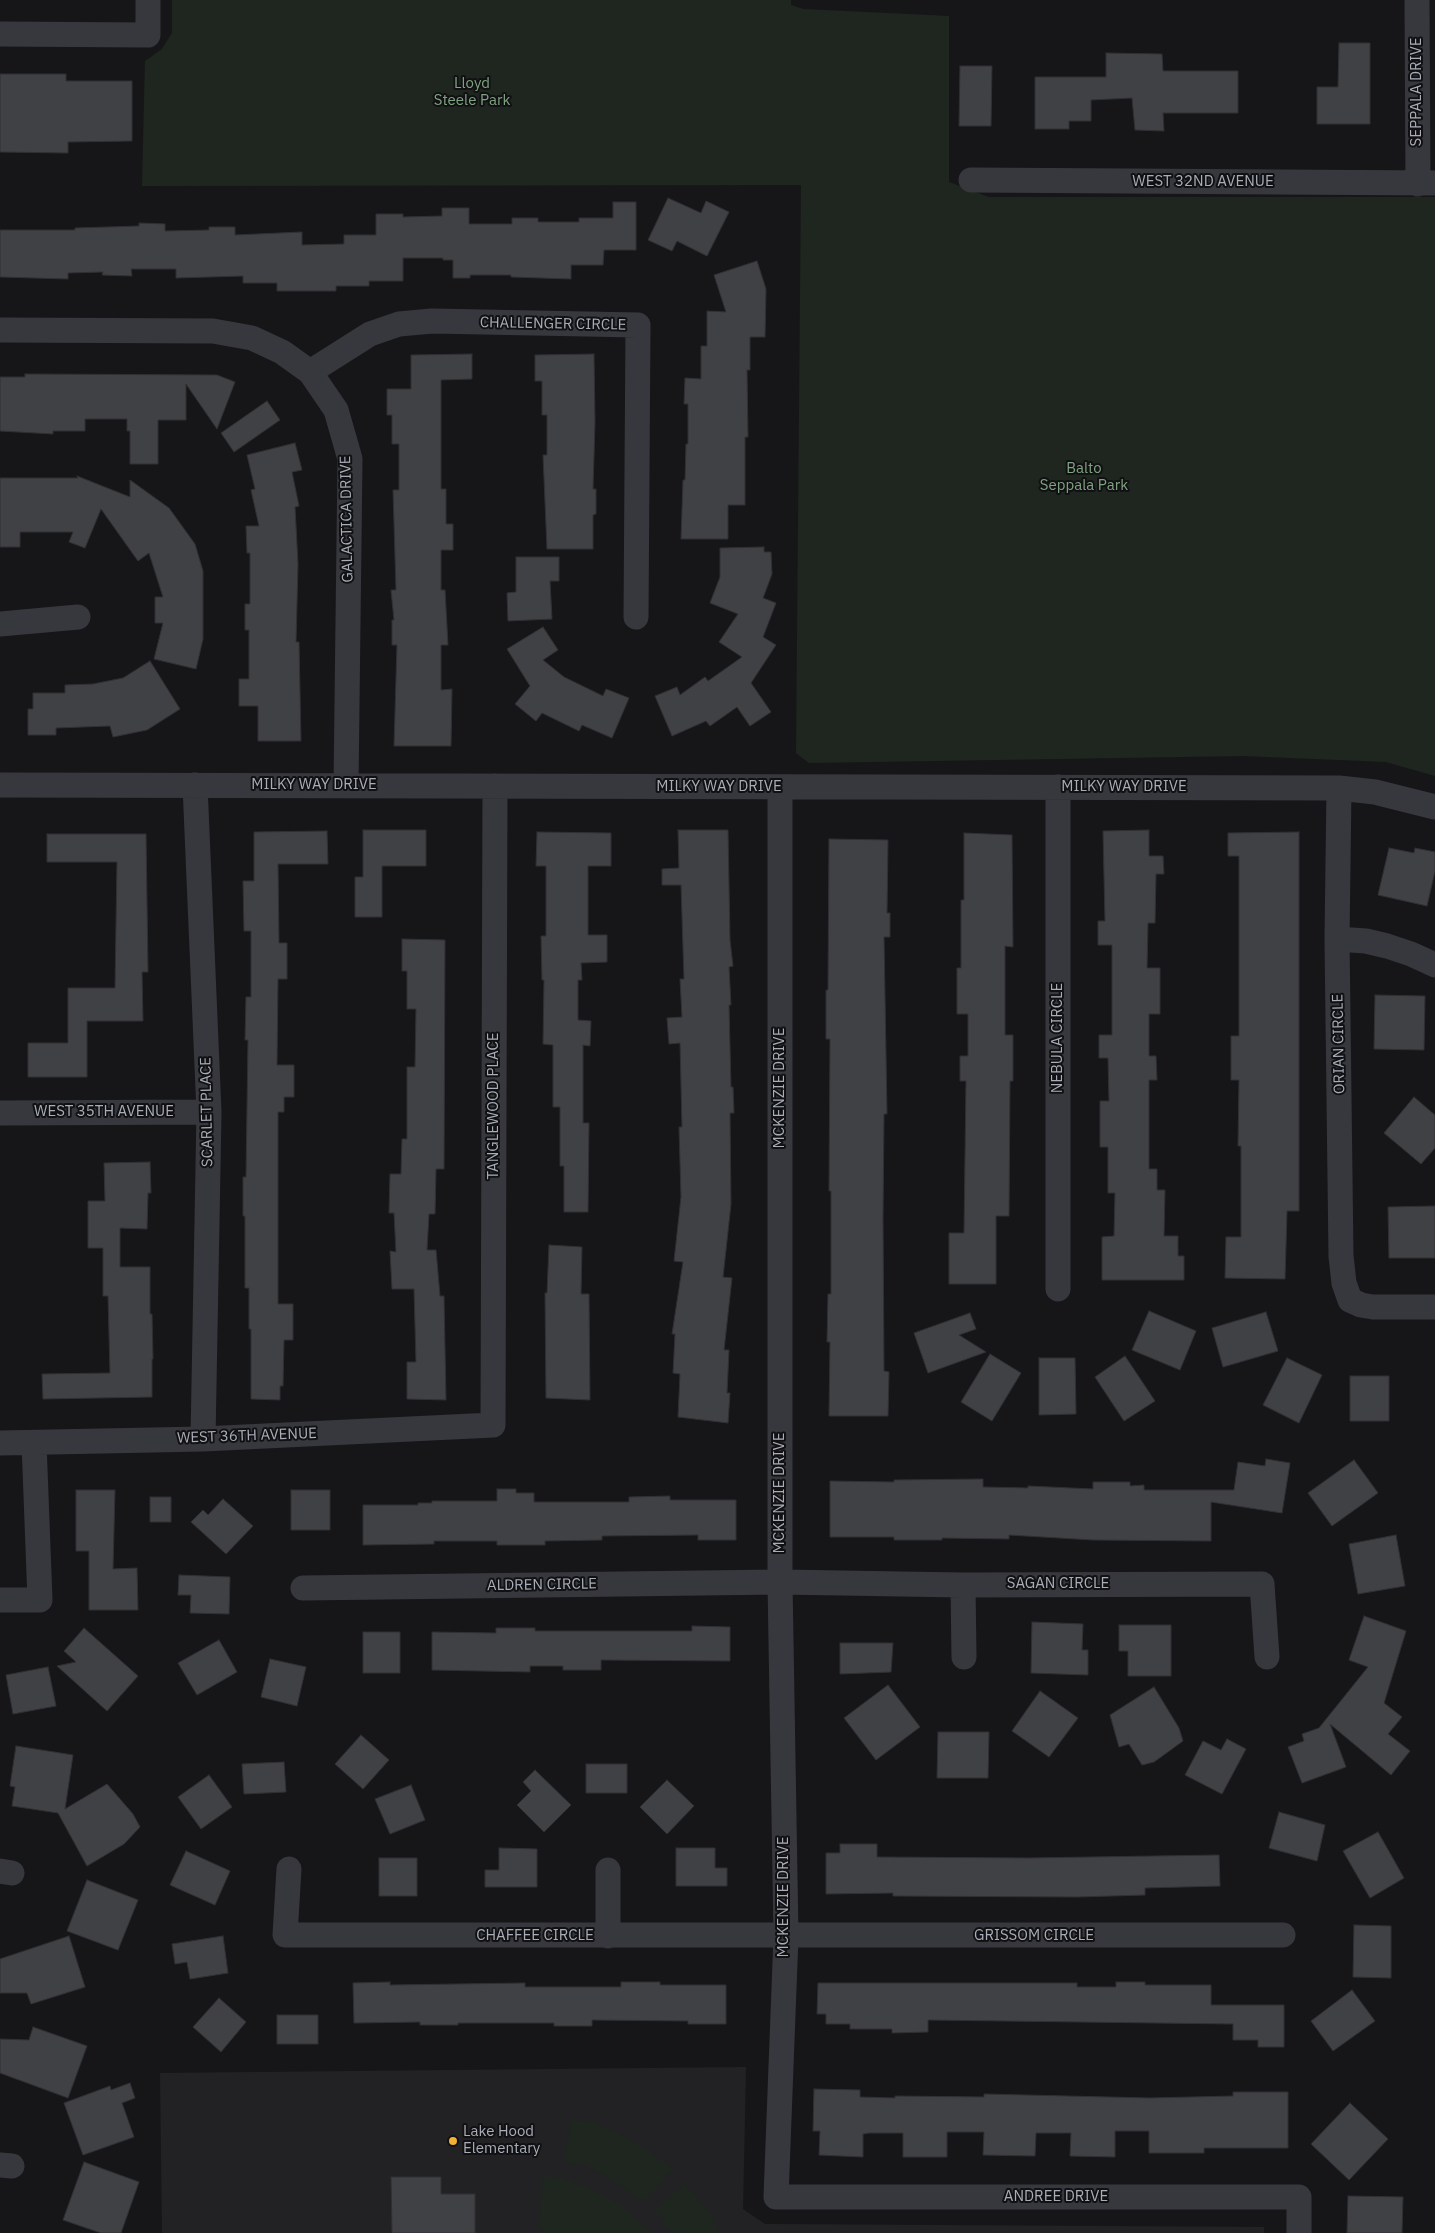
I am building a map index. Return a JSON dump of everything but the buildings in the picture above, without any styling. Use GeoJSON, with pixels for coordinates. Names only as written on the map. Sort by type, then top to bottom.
{"type":"FeatureCollection","features":[{"type":"Feature","properties":{"kind":"street"},"geometry":{"type":"LineString","coordinates":[[0,34],[148,35],[148,0]]}},
{"type":"Feature","properties":{"kind":"street","name":"SEPPALA DRIVE"},"geometry":{"type":"LineString","coordinates":[[1416,0],[1426,184]]}},
{"type":"Feature","properties":{"kind":"street","name":"WEST 32ND AVENUE"},"geometry":{"type":"LineString","coordinates":[[971,180],[1426,184]]}},
{"type":"Feature","properties":{"kind":"street","name":"CHALLENGER CIRCLE"},"geometry":{"type":"LineString","coordinates":[[310,372],[370,334],[400,324],[432,321],[638,325],[636,617]]}},
{"type":"Feature","properties":{"kind":"street","name":"GALACTICA DRIVE"},"geometry":{"type":"LineString","coordinates":[[0,330],[213,331],[252,338],[282,352],[310,372],[336,410],[350,459],[346,786]]}},
{"type":"Feature","properties":{"kind":"street"},"geometry":{"type":"LineString","coordinates":[[0,624],[78,617]]}},
{"type":"Feature","properties":{"kind":"street","name":"MILKY WAY DRIVE"},"geometry":{"type":"LineString","coordinates":[[0,785],[1339,788],[1375,792],[1435,807]]}},
{"type":"Feature","properties":{"kind":"street","name":"SCARLET PLACE"},"geometry":{"type":"LineString","coordinates":[[195,785],[209,1112],[203,1439]]}},
{"type":"Feature","properties":{"kind":"street","name":"TANGLEWOOD PLACE"},"geometry":{"type":"LineString","coordinates":[[493,1425],[494,786]]}},
{"type":"Feature","properties":{"kind":"street","name":"NEBULA CIRCLE"},"geometry":{"type":"LineString","coordinates":[[1058,787],[1058,1289]]}},
{"type":"Feature","properties":{"kind":"street","name":"MCKENZIE DRIVE"},"geometry":{"type":"LineString","coordinates":[[776,2197],[786,1936],[780,1582],[780,788]]}},
{"type":"Feature","properties":{"kind":"street","name":"ORIAN CIRCLE"},"geometry":{"type":"LineString","coordinates":[[1339,788],[1337,939],[1341,1256],[1344,1283],[1350,1300],[1373,1307],[1435,1307]]}},
{"type":"Feature","properties":{"kind":"street"},"geometry":{"type":"LineString","coordinates":[[1337,939],[1366,941],[1387,946],[1435,965]]}},
{"type":"Feature","properties":{"kind":"street","name":"WEST 35TH AVENUE"},"geometry":{"type":"LineString","coordinates":[[0,1113],[209,1112]]}},
{"type":"Feature","properties":{"kind":"street","name":"WEST 36TH AVENUE"},"geometry":{"type":"LineString","coordinates":[[0,1443],[203,1439],[493,1425]]}},
{"type":"Feature","properties":{"kind":"street"},"geometry":{"type":"LineString","coordinates":[[0,1600],[40,1600],[34,1443]]}},
{"type":"Feature","properties":{"kind":"street","name":"SAGAN CIRCLE"},"geometry":{"type":"LineString","coordinates":[[780,1582],[963,1585],[1262,1584],[1266,1657]]}},
{"type":"Feature","properties":{"kind":"street","name":"ALDREN CIRCLE"},"geometry":{"type":"LineString","coordinates":[[303,1588],[780,1582]]}},
{"type":"Feature","properties":{"kind":"street"},"geometry":{"type":"LineString","coordinates":[[963,1585],[964,1657]]}},
{"type":"Feature","properties":{"kind":"street","name":"CHAFFEE CIRCLE"},"geometry":{"type":"LineString","coordinates":[[288,1869],[284,1935],[786,1936]]}},
{"type":"Feature","properties":{"kind":"street"},"geometry":{"type":"LineString","coordinates":[[608,1870],[608,1936]]}},
{"type":"Feature","properties":{"kind":"street","name":"GRISSOM CIRCLE"},"geometry":{"type":"LineString","coordinates":[[786,1936],[1283,1936]]}},
{"type":"Feature","properties":{"kind":"street","name":"ANDREE DRIVE"},"geometry":{"type":"LineString","coordinates":[[776,2197],[1299,2197],[1299,2233]]}},
{"type":"Feature","properties":{"kind":"shaded area","name":"Lake Hood Elementary"},"geometry":{"type":"Polygon","coordinates":[[[746,2067],[743,2209],[765,2224],[1264,2227],[1264,2233],[162,2233],[160,2073],[746,2067]]]}},
{"type":"Feature","properties":{"kind":"green space","name":"Balto Seppala Park"},"geometry":{"type":"Polygon","coordinates":[[[172,0],[791,0],[791,5],[803,9],[949,16],[949,182],[989,197],[1435,197],[1435,776],[1386,762],[1243,756],[809,763],[796,753],[801,185],[142,186],[145,61],[162,49],[172,33],[172,0]]]}},
{"type":"Feature","properties":{"kind":"green space"},"geometry":{"type":"Polygon","coordinates":[[[572,2119],[590,2122],[613,2130],[649,2151],[673,2169],[644,2201],[605,2175],[586,2166],[564,2161],[572,2119]]]}},
{"type":"Feature","properties":{"kind":"green space"},"geometry":{"type":"Polygon","coordinates":[[[543,2176],[562,2178],[588,2188],[619,2204],[640,2222],[649,2233],[547,2233],[539,2226],[543,2176]]]}},
{"type":"Feature","properties":{"kind":"green space"},"geometry":{"type":"Polygon","coordinates":[[[685,2183],[710,2214],[720,2233],[673,2233],[655,2210],[685,2183]]]}},
{"type":"Feature","properties":{"kind":"place","name":"Lake Hood Elementary"},"geometry":{"type":"Point","coordinates":[453,2141]}},
{"type":"Feature","properties":{"kind":"park label","name":"Lloyd Steele Park"},"geometry":{"type":"Point","coordinates":[472,92]}}]}
